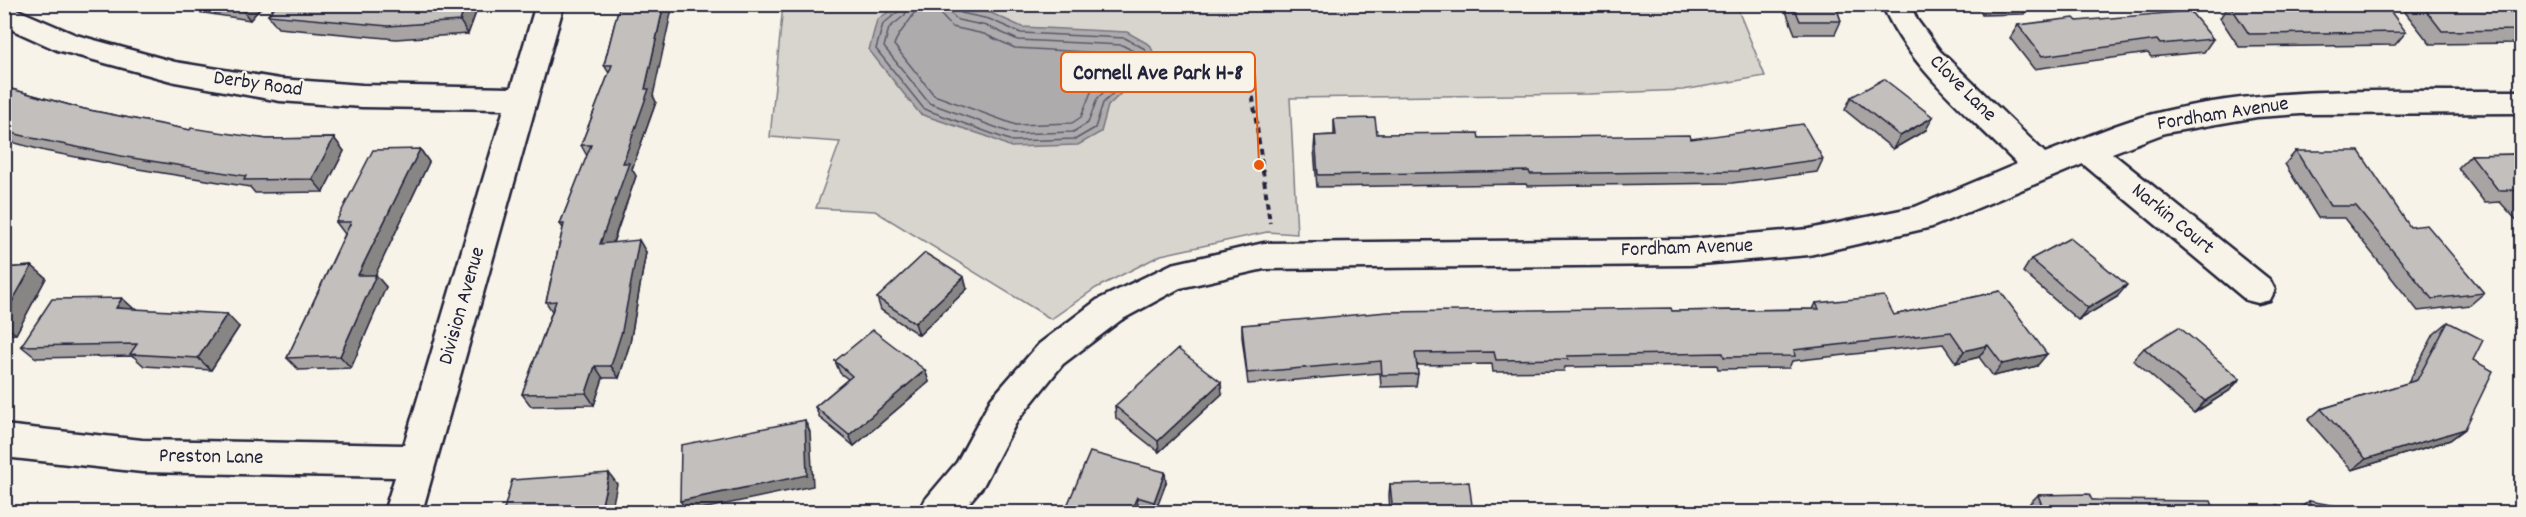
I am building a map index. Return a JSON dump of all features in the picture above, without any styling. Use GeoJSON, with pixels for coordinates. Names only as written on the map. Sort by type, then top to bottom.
{"type":"FeatureCollection","features":[{"type":"Feature","properties":{"kind":"street","name":"Division Avenue"},"geometry":{"type":"LineString","coordinates":[[403,513],[550,4]]}},
{"type":"Feature","properties":{"kind":"street","name":"Clove Lane"},"geometry":{"type":"LineString","coordinates":[[1896,4],[1904,23],[1930,58],[2040,167]]}},
{"type":"Feature","properties":{"kind":"street","name":"Derby Road"},"geometry":{"type":"LineString","coordinates":[[4,14],[67,43],[174,72],[280,90],[362,96],[522,99]]}},
{"type":"Feature","properties":{"kind":"street","name":"Fordham Avenue"},"geometry":{"type":"LineString","coordinates":[[938,513],[970,474],[1004,410],[1051,354],[1109,310],[1172,277],[1264,256],[1690,252],[1809,242],[1921,218],[2040,167],[2161,123],[2257,106],[2301,103],[2522,102]]}},
{"type":"Feature","properties":{"kind":"street","name":"Narkin Court"},"geometry":{"type":"LineString","coordinates":[[2086,149],[2258,290]]}},
{"type":"Feature","properties":{"kind":"street","name":"Preston Lane"},"geometry":{"type":"LineString","coordinates":[[4,441],[142,456],[418,461]]}},
{"type":"Feature","properties":{"kind":"path"},"geometry":{"type":"LineString","coordinates":[[1250,76],[1264,189],[1276,256]]}},
{"type":"Feature","properties":{"kind":"shaded area"},"geometry":{"type":"Polygon","coordinates":[[[783,5],[1736,5],[1765,76],[1683,90],[1589,94],[1290,98],[1297,234],[1267,232],[1161,255],[1096,288],[1051,319],[875,211],[816,208],[840,142],[770,137],[783,5]]]}},
{"type":"Feature","properties":{"kind":"water"},"geometry":{"type":"Polygon","coordinates":[[[948,4],[991,13],[1022,27],[1127,32],[1150,45],[1154,54],[1148,67],[1108,106],[1101,132],[1078,145],[1011,147],[986,136],[920,114],[869,50],[877,20],[898,5],[948,4]]]}},
{"type":"Feature","properties":{"kind":"building"},"geometry":{"type":"Polygon","coordinates":[[[225,4],[242,4],[240,7],[225,4]]]}},
{"type":"Feature","properties":{"kind":"building"},"geometry":{"type":"Polygon","coordinates":[[[277,4],[466,4],[460,21],[388,26],[268,15],[277,4]]]}},
{"type":"Feature","properties":{"kind":"building"},"geometry":{"type":"Polygon","coordinates":[[[621,4],[664,4],[645,89],[649,89],[623,163],[629,163],[600,244],[639,240],[622,331],[611,366],[595,366],[586,393],[522,394],[556,301],[546,302],[564,224],[560,224],[591,145],[581,145],[612,65],[604,65],[621,4]]]}},
{"type":"Feature","properties":{"kind":"building"},"geometry":{"type":"Polygon","coordinates":[[[1793,4],[1835,4],[1841,21],[1800,21],[1793,4]]]}},
{"type":"Feature","properties":{"kind":"building"},"geometry":{"type":"Polygon","coordinates":[[[2229,4],[2385,4],[2406,32],[2249,34],[2229,4]]]}},
{"type":"Feature","properties":{"kind":"building"},"geometry":{"type":"Polygon","coordinates":[[[2421,4],[2522,4],[2522,30],[2442,31],[2421,4]]]}},
{"type":"Feature","properties":{"kind":"building"},"geometry":{"type":"Polygon","coordinates":[[[2190,11],[2213,39],[2160,44],[2157,40],[2042,56],[2018,25],[2074,18],[2077,21],[2190,11]]]}},
{"type":"Feature","properties":{"kind":"building"},"geometry":{"type":"Polygon","coordinates":[[[1884,79],[1933,117],[1900,136],[1851,97],[1884,79]]]}},
{"type":"Feature","properties":{"kind":"building"},"geometry":{"type":"Polygon","coordinates":[[[4,87],[84,109],[190,130],[191,128],[267,139],[334,138],[312,179],[244,180],[246,176],[126,157],[4,131],[4,87]]]}},
{"type":"Feature","properties":{"kind":"building"},"geometry":{"type":"Polygon","coordinates":[[[1375,118],[1377,134],[1478,133],[1479,138],[1690,135],[1691,139],[1803,124],[1823,159],[1737,171],[1530,174],[1529,171],[1318,175],[1315,136],[1336,135],[1334,119],[1375,118]]]}},
{"type":"Feature","properties":{"kind":"building"},"geometry":{"type":"Polygon","coordinates":[[[420,149],[358,275],[376,275],[340,356],[287,358],[351,222],[336,222],[373,150],[420,149]]]}},
{"type":"Feature","properties":{"kind":"building"},"geometry":{"type":"Polygon","coordinates":[[[2296,151],[2359,151],[2410,227],[2427,225],[2484,293],[2432,299],[2356,206],[2330,206],[2296,151]]]}},
{"type":"Feature","properties":{"kind":"building"},"geometry":{"type":"Polygon","coordinates":[[[2522,154],[2522,198],[2514,190],[2498,190],[2471,155],[2522,154]]]}},
{"type":"Feature","properties":{"kind":"building"},"geometry":{"type":"Polygon","coordinates":[[[2070,238],[2127,285],[2088,308],[2031,259],[2070,238]]]}},
{"type":"Feature","properties":{"kind":"building"},"geometry":{"type":"Polygon","coordinates":[[[925,253],[964,277],[915,323],[877,298],[925,253]]]}},
{"type":"Feature","properties":{"kind":"building"},"geometry":{"type":"Polygon","coordinates":[[[32,266],[4,316],[4,268],[32,266]]]}},
{"type":"Feature","properties":{"kind":"building"},"geometry":{"type":"Polygon","coordinates":[[[2000,291],[2047,354],[2002,364],[1988,345],[1964,351],[1951,332],[1794,350],[1795,356],[1724,357],[1723,353],[1567,356],[1568,359],[1496,360],[1494,352],[1415,353],[1418,374],[1382,375],[1381,361],[1247,373],[1242,325],[1387,312],[1671,308],[1672,311],[1819,309],[1816,303],[1884,296],[1894,315],[2000,291]]]}},
{"type":"Feature","properties":{"kind":"building"},"geometry":{"type":"Polygon","coordinates":[[[122,298],[116,308],[227,314],[198,358],[130,354],[137,344],[21,346],[52,299],[122,298]]]}},
{"type":"Feature","properties":{"kind":"building"},"geometry":{"type":"Polygon","coordinates":[[[2448,322],[2483,340],[2473,360],[2493,371],[2465,429],[2366,459],[2321,409],[2417,380],[2448,322]]]}},
{"type":"Feature","properties":{"kind":"building"},"geometry":{"type":"Polygon","coordinates":[[[2179,327],[2240,379],[2205,401],[2144,348],[2179,327]]]}},
{"type":"Feature","properties":{"kind":"building"},"geometry":{"type":"Polygon","coordinates":[[[873,330],[925,370],[849,435],[815,407],[852,376],[835,361],[873,330]]]}},
{"type":"Feature","properties":{"kind":"building"},"geometry":{"type":"Polygon","coordinates":[[[1178,349],[1221,382],[1158,441],[1115,406],[1178,349]]]}},
{"type":"Feature","properties":{"kind":"building"},"geometry":{"type":"Polygon","coordinates":[[[805,420],[807,475],[680,501],[681,445],[805,420]]]}},
{"type":"Feature","properties":{"kind":"building"},"geometry":{"type":"Polygon","coordinates":[[[1090,452],[1165,472],[1154,502],[1137,497],[1130,513],[1064,513],[1090,452]]]}},
{"type":"Feature","properties":{"kind":"building"},"geometry":{"type":"Polygon","coordinates":[[[609,473],[600,513],[503,513],[512,480],[609,473]]]}},
{"type":"Feature","properties":{"kind":"building"},"geometry":{"type":"Polygon","coordinates":[[[1469,482],[1473,513],[1393,513],[1390,484],[1469,482]]]}},
{"type":"Feature","properties":{"kind":"building"},"geometry":{"type":"Polygon","coordinates":[[[2089,494],[2092,500],[2211,501],[2216,513],[2045,513],[2038,495],[2089,494]]]}},
{"type":"Feature","properties":{"kind":"building"},"geometry":{"type":"Polygon","coordinates":[[[2309,501],[2354,509],[2355,513],[2278,513],[2276,505],[2311,511],[2309,501]]]}},
{"type":"Feature","properties":{"kind":"place","name":"Cornell Ave Park H-8"},"geometry":{"type":"Point","coordinates":[1259,165]}}]}
